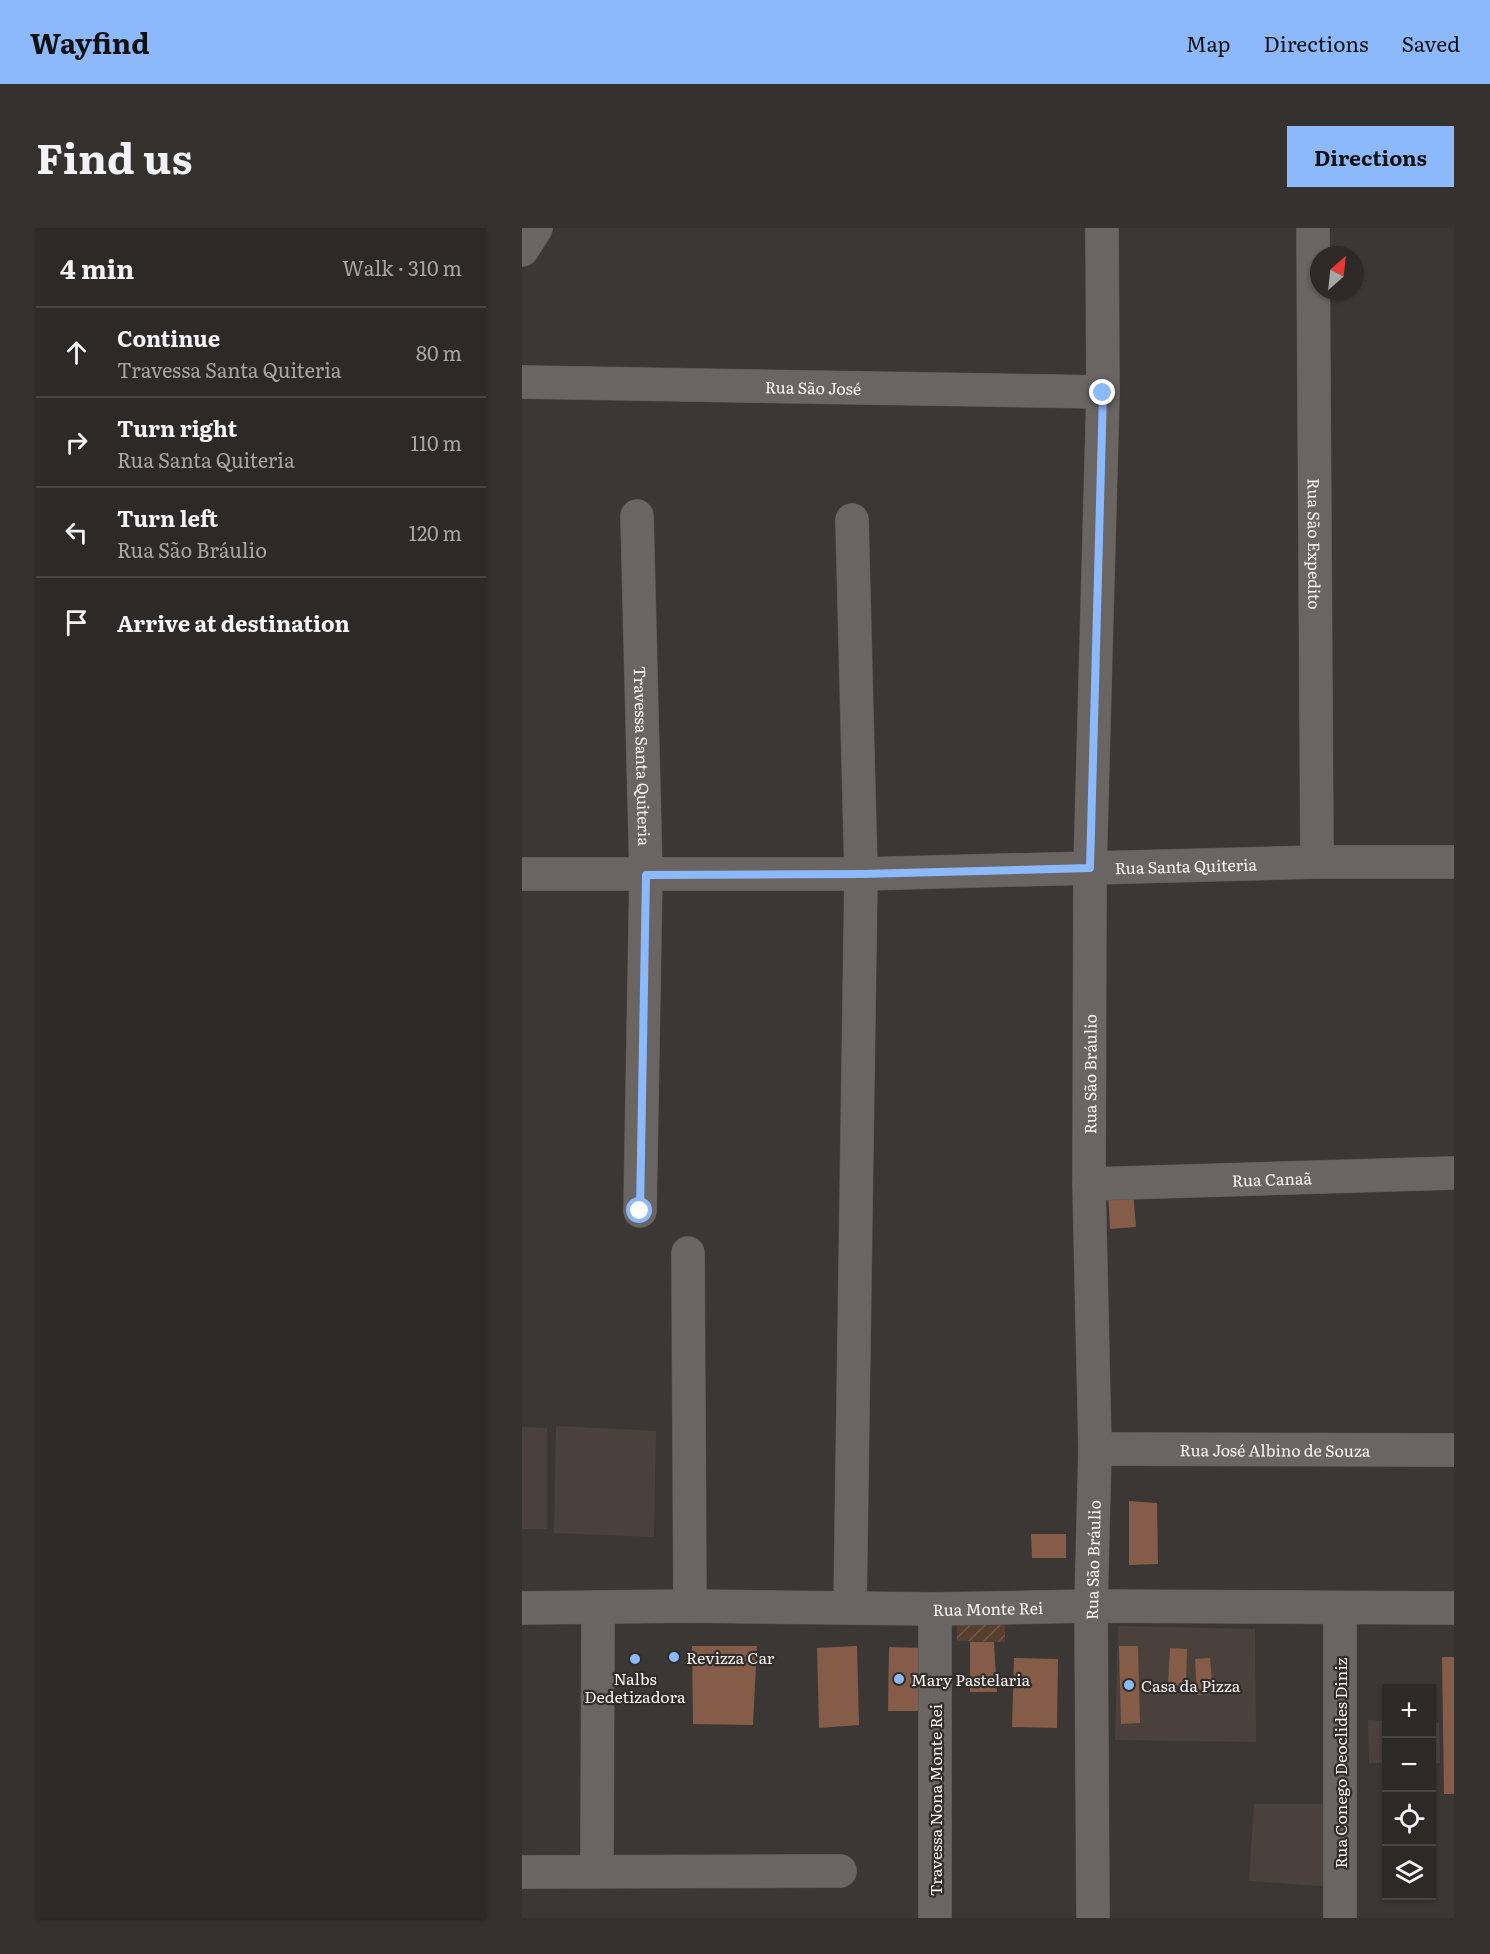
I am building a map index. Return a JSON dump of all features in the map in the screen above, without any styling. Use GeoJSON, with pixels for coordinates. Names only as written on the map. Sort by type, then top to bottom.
{"type":"FeatureCollection","features":[{"type":"Feature","properties":{"kind":"street"},"geometry":{"type":"LineString","coordinates":[[522,250],[536,228]]}},
{"type":"Feature","properties":{"kind":"street","name":"Rua São Bráulio"},"geometry":{"type":"LineString","coordinates":[[1093,1918],[1091,1605],[1095,1449],[1089,1184],[1090,868],[1103,393],[1102,228]]}},
{"type":"Feature","properties":{"kind":"street","name":"Rua São Expedito"},"geometry":{"type":"LineString","coordinates":[[1313,228],[1317,862]]}},
{"type":"Feature","properties":{"kind":"street","name":"Rua São José"},"geometry":{"type":"LineString","coordinates":[[522,382],[1103,393]]}},
{"type":"Feature","properties":{"kind":"street","name":"Travessa Santa Quiteria"},"geometry":{"type":"LineString","coordinates":[[637,516],[646,875],[640,1211]]}},
{"type":"Feature","properties":{"kind":"street"},"geometry":{"type":"LineString","coordinates":[[850,1607],[861,874],[852,520]]}},
{"type":"Feature","properties":{"kind":"street","name":"Rua Santa Quiteria"},"geometry":{"type":"LineString","coordinates":[[522,874],[861,874],[1317,862],[1454,862]]}},
{"type":"Feature","properties":{"kind":"street","name":"Rua Canaã"},"geometry":{"type":"LineString","coordinates":[[1089,1184],[1454,1173]]}},
{"type":"Feature","properties":{"kind":"street"},"geometry":{"type":"LineString","coordinates":[[688,1253],[690,1606]]}},
{"type":"Feature","properties":{"kind":"street","name":"Rua José Albino de Souza"},"geometry":{"type":"LineString","coordinates":[[1095,1449],[1454,1450]]}},
{"type":"Feature","properties":{"kind":"street","name":"Rua Monte Rei"},"geometry":{"type":"LineString","coordinates":[[522,1608],[690,1606],[935,1610],[1091,1605],[1454,1608]]}},
{"type":"Feature","properties":{"kind":"street"},"geometry":{"type":"LineString","coordinates":[[597,1871],[598,1608]]}},
{"type":"Feature","properties":{"kind":"street","name":"Rua Conego Deoclides Diniz"},"geometry":{"type":"LineString","coordinates":[[1340,1608],[1340,1918]]}},
{"type":"Feature","properties":{"kind":"street","name":"Travessa Nona Monte Rei"},"geometry":{"type":"LineString","coordinates":[[935,1610],[935,1918]]}},
{"type":"Feature","properties":{"kind":"street"},"geometry":{"type":"LineString","coordinates":[[522,1872],[840,1872]]}},
{"type":"Feature","properties":{"kind":"shaded area"},"geometry":{"type":"Polygon","coordinates":[[[556,1426],[656,1431],[654,1537],[554,1533],[556,1426]]]}},
{"type":"Feature","properties":{"kind":"shaded area"},"geometry":{"type":"Polygon","coordinates":[[[522,1427],[547,1428],[547,1529],[522,1529],[522,1427]]]}},
{"type":"Feature","properties":{"kind":"shaded area"},"geometry":{"type":"Polygon","coordinates":[[[957,1621],[1005,1622],[1005,1642],[957,1641],[957,1621]]]}},
{"type":"Feature","properties":{"kind":"shaded area"},"geometry":{"type":"Polygon","coordinates":[[[1118,1626],[1255,1629],[1256,1742],[1115,1740],[1118,1626]]]}},
{"type":"Feature","properties":{"kind":"shaded area"},"geometry":{"type":"Polygon","coordinates":[[[1368,1720],[1382,1721],[1382,1763],[1369,1763],[1368,1720]]]}},
{"type":"Feature","properties":{"kind":"shaded area"},"geometry":{"type":"Polygon","coordinates":[[[1436,1723],[1439,1723],[1440,1763],[1436,1763],[1436,1723]]]}},
{"type":"Feature","properties":{"kind":"shaded area"},"geometry":{"type":"Polygon","coordinates":[[[1254,1804],[1333,1804],[1333,1887],[1249,1881],[1254,1804]]]}},
{"type":"Feature","properties":{"kind":"building"},"geometry":{"type":"Polygon","coordinates":[[[1133,1190],[1136,1227],[1110,1229],[1108,1191],[1133,1190]]]}},
{"type":"Feature","properties":{"kind":"building"},"geometry":{"type":"Polygon","coordinates":[[[1129,1501],[1157,1503],[1158,1564],[1129,1565],[1129,1501]]]}},
{"type":"Feature","properties":{"kind":"building"},"geometry":{"type":"Polygon","coordinates":[[[1031,1534],[1066,1534],[1066,1558],[1032,1558],[1031,1534]]]}},
{"type":"Feature","properties":{"kind":"building"},"geometry":{"type":"Polygon","coordinates":[[[970,1642],[994,1642],[997,1692],[970,1692],[970,1642]]]}},
{"type":"Feature","properties":{"kind":"building"},"geometry":{"type":"Polygon","coordinates":[[[692,1646],[757,1646],[753,1725],[693,1724],[692,1646]]]}},
{"type":"Feature","properties":{"kind":"building"},"geometry":{"type":"Polygon","coordinates":[[[857,1646],[859,1725],[819,1728],[817,1648],[857,1646]]]}},
{"type":"Feature","properties":{"kind":"building","name":"Casa da Pizza"},"geometry":{"type":"Polygon","coordinates":[[[1119,1646],[1138,1646],[1140,1723],[1121,1724],[1119,1646]]]}},
{"type":"Feature","properties":{"kind":"building"},"geometry":{"type":"Polygon","coordinates":[[[889,1647],[926,1648],[924,1711],[888,1711],[889,1647]]]}},
{"type":"Feature","properties":{"kind":"building"},"geometry":{"type":"Polygon","coordinates":[[[1170,1648],[1187,1649],[1186,1686],[1168,1685],[1170,1648]]]}},
{"type":"Feature","properties":{"kind":"building"},"geometry":{"type":"Polygon","coordinates":[[[1442,1657],[1454,1657],[1454,1794],[1444,1794],[1442,1657]]]}},
{"type":"Feature","properties":{"kind":"building"},"geometry":{"type":"Polygon","coordinates":[[[1014,1658],[1058,1659],[1057,1728],[1012,1727],[1014,1658]]]}},
{"type":"Feature","properties":{"kind":"building"},"geometry":{"type":"Polygon","coordinates":[[[1210,1658],[1213,1694],[1197,1695],[1195,1659],[1210,1658]]]}},
{"type":"Feature","properties":{"kind":"place","name":"Revizza Car"},"geometry":{"type":"Point","coordinates":[674,1657]}},
{"type":"Feature","properties":{"kind":"place","name":"Nalbs Dedetizadora"},"geometry":{"type":"Point","coordinates":[635,1659]}},
{"type":"Feature","properties":{"kind":"place","name":"Mary Pastelaria"},"geometry":{"type":"Point","coordinates":[899,1679]}},
{"type":"Feature","properties":{"kind":"place","name":"Casa da Pizza"},"geometry":{"type":"Point","coordinates":[1129,1685]}},
{"type":"Feature","properties":{"kind":"route"},"geometry":{"type":"LineString","coordinates":[[640,1211],[646,875],[861,874],[1090,868],[1103,393]]}}]}
